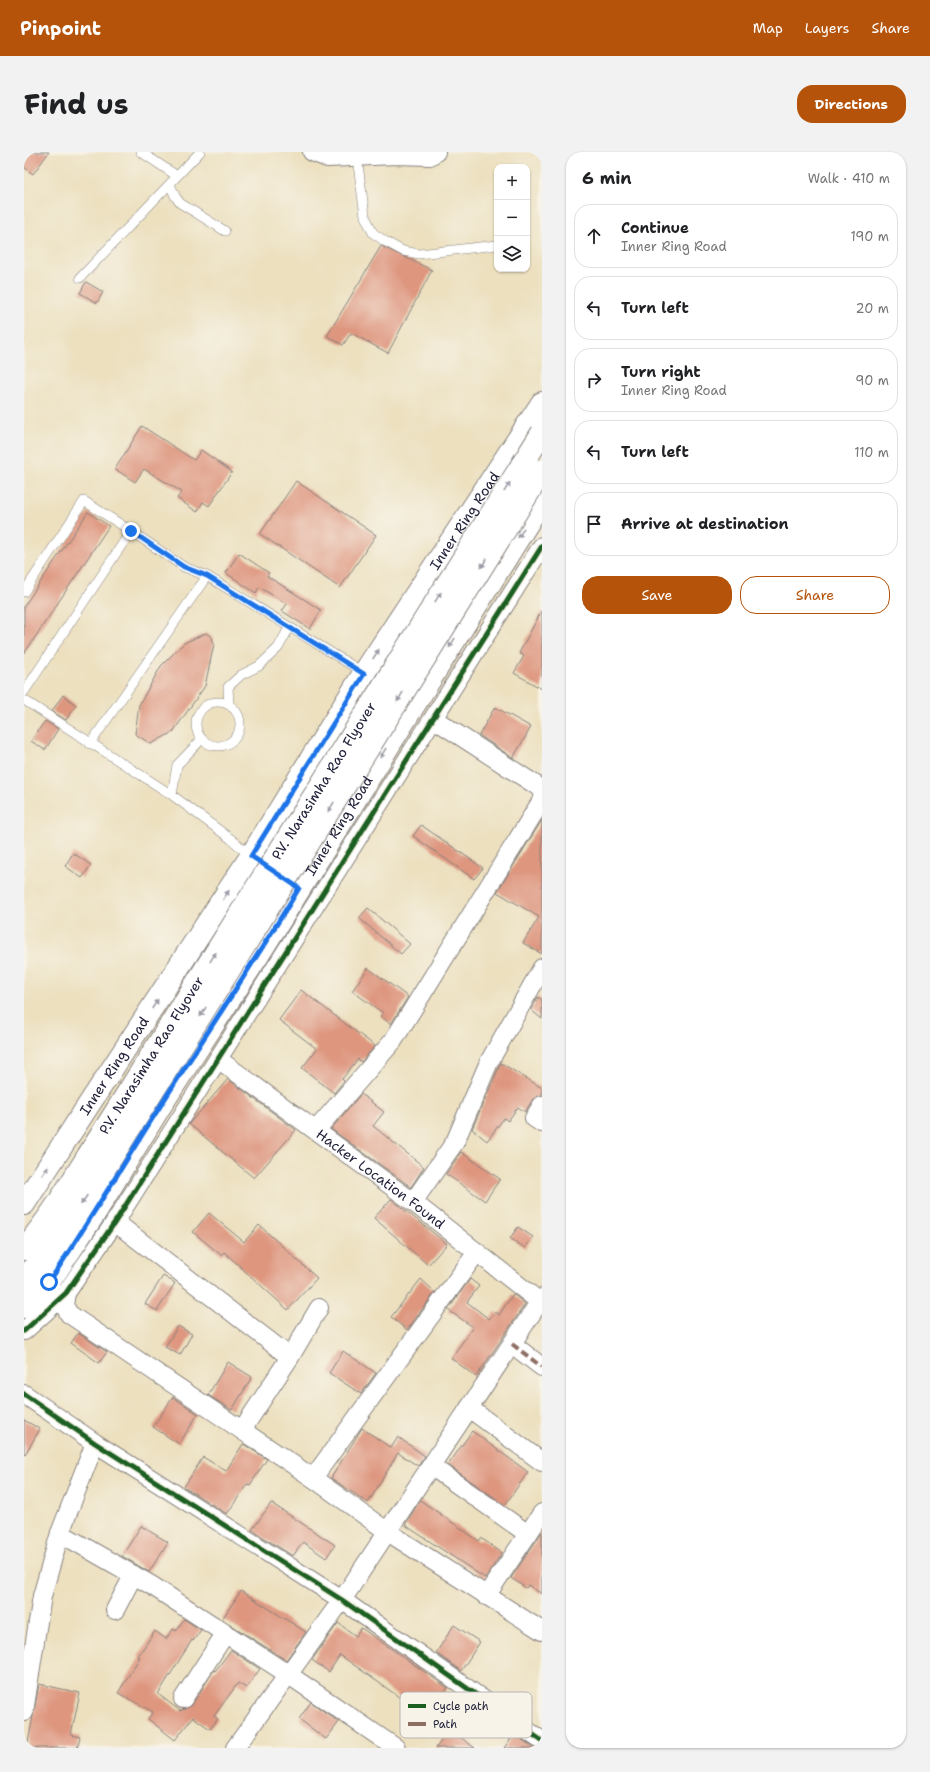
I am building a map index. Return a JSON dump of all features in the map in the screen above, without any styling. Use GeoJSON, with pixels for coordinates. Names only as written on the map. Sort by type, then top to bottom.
{"type":"FeatureCollection","features":[{"type":"Feature","properties":{"kind":"main road","name":"Inner Ring Road"},"geometry":{"type":"LineString","coordinates":[[24,1204],[251,856],[364,674],[542,403]]}},
{"type":"Feature","properties":{"kind":"main road","name":"P.V. Narasimha Rao Flyover"},"geometry":{"type":"LineString","coordinates":[[24,1249],[38,1233],[65,1193],[542,433]]}},
{"type":"Feature","properties":{"kind":"main road","name":"P.V. Narasimha Rao Flyover"},"geometry":{"type":"LineString","coordinates":[[24,1280],[57,1239],[110,1161],[542,471]]}},
{"type":"Feature","properties":{"kind":"main road","name":"Inner Ring Road"},"geometry":{"type":"LineString","coordinates":[[24,1307],[49,1282],[89,1222],[159,1108],[257,957],[542,500]]}},
{"type":"Feature","properties":{"kind":"street"},"geometry":{"type":"LineString","coordinates":[[312,152],[327,158],[396,155],[430,156],[436,152]]}},
{"type":"Feature","properties":{"kind":"street"},"geometry":{"type":"LineString","coordinates":[[24,1331],[66,1293],[115,1222],[542,546]]}},
{"type":"Feature","properties":{"kind":"street"},"geometry":{"type":"LineString","coordinates":[[434,719],[542,789]]}},
{"type":"Feature","properties":{"kind":"street"},"geometry":{"type":"LineString","coordinates":[[316,1130],[393,1041],[542,800]]}},
{"type":"Feature","properties":{"kind":"street"},"geometry":{"type":"LineString","coordinates":[[413,1202],[455,1142],[489,1062],[542,968]]}},
{"type":"Feature","properties":{"kind":"street","name":"Hacker Location Found"},"geometry":{"type":"LineString","coordinates":[[218,1059],[413,1202],[541,1300]]}},
{"type":"Feature","properties":{"kind":"street"},"geometry":{"type":"LineString","coordinates":[[542,1106],[534,1118],[542,1123]]}},
{"type":"Feature","properties":{"kind":"street"},"geometry":{"type":"LineString","coordinates":[[115,1222],[290,1357]]}},
{"type":"Feature","properties":{"kind":"street"},"geometry":{"type":"LineString","coordinates":[[313,1478],[477,1252]]}},
{"type":"Feature","properties":{"kind":"street"},"geometry":{"type":"LineString","coordinates":[[66,1293],[64,1305],[70,1314],[313,1478],[388,1532],[542,1631]]}},
{"type":"Feature","properties":{"kind":"street"},"geometry":{"type":"LineString","coordinates":[[242,1746],[388,1532],[541,1300]]}},
{"type":"Feature","properties":{"kind":"street"},"geometry":{"type":"LineString","coordinates":[[242,1430],[290,1357],[319,1308]]}},
{"type":"Feature","properties":{"kind":"street"},"geometry":{"type":"LineString","coordinates":[[512,1344],[542,1367]]}},
{"type":"Feature","properties":{"kind":"street"},"geometry":{"type":"LineString","coordinates":[[24,1394],[95,1443],[342,1600],[472,1692]]}},
{"type":"Feature","properties":{"kind":"street"},"geometry":{"type":"LineString","coordinates":[[469,1408],[542,1462]]}},
{"type":"Feature","properties":{"kind":"street"},"geometry":{"type":"LineString","coordinates":[[24,1712],[42,1596],[60,1533],[95,1443]]}},
{"type":"Feature","properties":{"kind":"street"},"geometry":{"type":"LineString","coordinates":[[431,1466],[528,1534]]}},
{"type":"Feature","properties":{"kind":"street"},"geometry":{"type":"LineString","coordinates":[[486,1596],[542,1513]]}},
{"type":"Feature","properties":{"kind":"street"},"geometry":{"type":"LineString","coordinates":[[60,1533],[151,1585],[289,1675],[396,1748]]}},
{"type":"Feature","properties":{"kind":"street"},"geometry":{"type":"LineString","coordinates":[[115,1610],[133,1576]]}},
{"type":"Feature","properties":{"kind":"street"},"geometry":{"type":"LineString","coordinates":[[183,1699],[225,1634]]}},
{"type":"Feature","properties":{"kind":"street"},"geometry":{"type":"LineString","coordinates":[[532,1734],[542,1741]]}},
{"type":"Feature","properties":{"kind":"lane"},"geometry":{"type":"LineString","coordinates":[[141,152],[177,176]]}},
{"type":"Feature","properties":{"kind":"lane"},"geometry":{"type":"LineString","coordinates":[[80,278],[200,152]]}},
{"type":"Feature","properties":{"kind":"lane"},"geometry":{"type":"LineString","coordinates":[[357,157],[365,216],[373,233],[380,238],[403,251],[419,254],[494,245]]}},
{"type":"Feature","properties":{"kind":"lane"},"geometry":{"type":"LineString","coordinates":[[170,184],[180,203],[225,231]]}},
{"type":"Feature","properties":{"kind":"lane"},"geometry":{"type":"LineString","coordinates":[[24,592],[84,501],[184,567],[207,576],[364,674]]}},
{"type":"Feature","properties":{"kind":"lane"},"geometry":{"type":"LineString","coordinates":[[24,692],[131,531]]}},
{"type":"Feature","properties":{"kind":"lane"},"geometry":{"type":"LineString","coordinates":[[90,744],[207,576]]}},
{"type":"Feature","properties":{"kind":"lane"},"geometry":{"type":"LineString","coordinates":[[229,705],[228,686],[241,675],[259,666],[273,653],[289,628]]}},
{"type":"Feature","properties":{"kind":"lane"},"geometry":{"type":"LineString","coordinates":[[24,700],[90,744],[172,795],[231,839],[251,856],[299,888]]}},
{"type":"Feature","properties":{"kind":"lane"},"geometry":{"type":"LineString","coordinates":[[216,702],[229,705],[238,715],[239,728],[237,734],[227,744],[221,746],[214,745],[202,739],[197,727],[199,713],[203,708],[216,702]]}},
{"type":"Feature","properties":{"kind":"lane"},"geometry":{"type":"LineString","coordinates":[[172,795],[177,765],[202,739]]}},
{"type":"Feature","properties":{"kind":"building"},"geometry":{"type":"Polygon","coordinates":[[[24,152],[49,152],[33,174],[24,167],[24,152]]]}},
{"type":"Feature","properties":{"kind":"building"},"geometry":{"type":"Polygon","coordinates":[[[381,246],[432,270],[388,353],[351,333],[343,345],[327,336],[381,246]]]}},
{"type":"Feature","properties":{"kind":"building"},"geometry":{"type":"Polygon","coordinates":[[[86,282],[103,292],[97,303],[80,293],[86,282]]]}},
{"type":"Feature","properties":{"kind":"building"},"geometry":{"type":"Polygon","coordinates":[[[142,426],[194,460],[201,450],[232,472],[209,506],[203,502],[197,512],[177,498],[182,492],[144,469],[135,482],[115,469],[142,426]]]}},
{"type":"Feature","properties":{"kind":"building"},"geometry":{"type":"Polygon","coordinates":[[[296,481],[376,535],[340,588],[260,534],[296,481]]]}},
{"type":"Feature","properties":{"kind":"building"},"geometry":{"type":"Polygon","coordinates":[[[88,512],[109,526],[24,654],[24,606],[88,512]]]}},
{"type":"Feature","properties":{"kind":"building"},"geometry":{"type":"Polygon","coordinates":[[[239,553],[269,573],[267,576],[321,610],[310,629],[282,611],[287,604],[259,587],[256,593],[226,573],[239,553]]]}},
{"type":"Feature","properties":{"kind":"building"},"geometry":{"type":"Polygon","coordinates":[[[542,610],[542,689],[514,673],[524,656],[519,653],[542,610]]]}},
{"type":"Feature","properties":{"kind":"building"},"geometry":{"type":"Polygon","coordinates":[[[206,633],[212,637],[214,644],[205,686],[173,732],[151,744],[135,734],[139,705],[161,666],[184,643],[206,633]]]}},
{"type":"Feature","properties":{"kind":"building"},"geometry":{"type":"Polygon","coordinates":[[[63,695],[76,705],[66,720],[52,711],[63,695]]]}},
{"type":"Feature","properties":{"kind":"building"},"geometry":{"type":"Polygon","coordinates":[[[495,707],[531,727],[513,758],[479,735],[495,707]]]}},
{"type":"Feature","properties":{"kind":"building"},"geometry":{"type":"Polygon","coordinates":[[[45,721],[58,729],[45,750],[31,741],[45,721]]]}},
{"type":"Feature","properties":{"kind":"building"},"geometry":{"type":"Polygon","coordinates":[[[542,820],[542,954],[523,943],[539,917],[497,892],[542,820]]]}},
{"type":"Feature","properties":{"kind":"building"},"geometry":{"type":"Polygon","coordinates":[[[421,825],[483,868],[474,879],[413,836],[421,825]]]}},
{"type":"Feature","properties":{"kind":"building"},"geometry":{"type":"Polygon","coordinates":[[[73,853],[91,865],[82,878],[65,866],[73,853]]]}},
{"type":"Feature","properties":{"kind":"building"},"geometry":{"type":"Polygon","coordinates":[[[368,908],[410,944],[401,954],[359,918],[368,908]]]}},
{"type":"Feature","properties":{"kind":"building"},"geometry":{"type":"Polygon","coordinates":[[[368,968],[408,997],[391,1024],[380,1016],[383,1013],[352,991],[368,968]]]}},
{"type":"Feature","properties":{"kind":"building"},"geometry":{"type":"Polygon","coordinates":[[[301,990],[375,1046],[361,1062],[358,1059],[342,1079],[344,1081],[334,1093],[302,1068],[317,1049],[279,1020],[301,990]]]}},
{"type":"Feature","properties":{"kind":"building"},"geometry":{"type":"Polygon","coordinates":[[[538,997],[542,1000],[542,1019],[531,1010],[538,997]]]}},
{"type":"Feature","properties":{"kind":"building"},"geometry":{"type":"Polygon","coordinates":[[[501,1063],[542,1088],[542,1095],[533,1099],[525,1112],[518,1107],[508,1121],[504,1118],[487,1141],[472,1129],[501,1063]]]}},
{"type":"Feature","properties":{"kind":"building"},"geometry":{"type":"Polygon","coordinates":[[[228,1079],[296,1130],[254,1178],[189,1124],[228,1079]]]}},
{"type":"Feature","properties":{"kind":"building"},"geometry":{"type":"Polygon","coordinates":[[[361,1094],[384,1112],[373,1126],[424,1167],[411,1187],[331,1129],[361,1094]]]}},
{"type":"Feature","properties":{"kind":"building"},"geometry":{"type":"Polygon","coordinates":[[[461,1152],[500,1179],[485,1201],[446,1174],[461,1152]]]}},
{"type":"Feature","properties":{"kind":"building"},"geometry":{"type":"Polygon","coordinates":[[[391,1199],[447,1244],[428,1265],[374,1218],[391,1199]]]}},
{"type":"Feature","properties":{"kind":"building"},"geometry":{"type":"Polygon","coordinates":[[[209,1213],[244,1242],[259,1225],[317,1278],[288,1310],[224,1252],[221,1255],[193,1232],[209,1213]]]}},
{"type":"Feature","properties":{"kind":"building"},"geometry":{"type":"Polygon","coordinates":[[[518,1227],[533,1237],[525,1248],[510,1238],[518,1227]]]}},
{"type":"Feature","properties":{"kind":"building"},"geometry":{"type":"Polygon","coordinates":[[[163,1276],[175,1283],[157,1311],[145,1304],[163,1276]]]}},
{"type":"Feature","properties":{"kind":"building"},"geometry":{"type":"Polygon","coordinates":[[[421,1279],[435,1292],[407,1330],[391,1317],[421,1279]]]}},
{"type":"Feature","properties":{"kind":"building"},"geometry":{"type":"Polygon","coordinates":[[[470,1279],[479,1286],[467,1302],[489,1319],[495,1312],[499,1315],[513,1294],[525,1304],[476,1377],[451,1358],[473,1327],[448,1310],[470,1279]]]}},
{"type":"Feature","properties":{"kind":"building"},"geometry":{"type":"Polygon","coordinates":[[[178,1326],[192,1334],[180,1355],[165,1347],[178,1326]]]}},
{"type":"Feature","properties":{"kind":"building"},"geometry":{"type":"Polygon","coordinates":[[[78,1333],[107,1352],[99,1363],[71,1343],[78,1333]]]}},
{"type":"Feature","properties":{"kind":"building"},"geometry":{"type":"Polygon","coordinates":[[[343,1351],[376,1373],[361,1394],[329,1373],[343,1351]]]}},
{"type":"Feature","properties":{"kind":"building"},"geometry":{"type":"Polygon","coordinates":[[[228,1362],[252,1377],[232,1410],[208,1395],[228,1362]]]}},
{"type":"Feature","properties":{"kind":"building"},"geometry":{"type":"Polygon","coordinates":[[[173,1397],[198,1414],[179,1444],[153,1427],[173,1397]]]}},
{"type":"Feature","properties":{"kind":"building"},"geometry":{"type":"Polygon","coordinates":[[[24,1420],[40,1429],[24,1456],[24,1420]]]}},
{"type":"Feature","properties":{"kind":"building"},"geometry":{"type":"Polygon","coordinates":[[[362,1428],[391,1448],[398,1437],[425,1456],[418,1466],[398,1453],[368,1503],[331,1478],[362,1428]]]}},
{"type":"Feature","properties":{"kind":"building"},"geometry":{"type":"Polygon","coordinates":[[[472,1431],[528,1472],[505,1505],[448,1465],[472,1431]]]}},
{"type":"Feature","properties":{"kind":"building"},"geometry":{"type":"Polygon","coordinates":[[[243,1444],[267,1459],[250,1485],[247,1484],[227,1514],[184,1487],[203,1457],[226,1471],[243,1444]]]}},
{"type":"Feature","properties":{"kind":"building"},"geometry":{"type":"Polygon","coordinates":[[[420,1500],[479,1541],[481,1538],[502,1553],[485,1578],[405,1525],[420,1500]]]}},
{"type":"Feature","properties":{"kind":"building"},"geometry":{"type":"Polygon","coordinates":[[[271,1503],[335,1545],[326,1558],[303,1542],[293,1556],[252,1530],[271,1503]]]}},
{"type":"Feature","properties":{"kind":"building"},"geometry":{"type":"Polygon","coordinates":[[[141,1526],[168,1542],[149,1572],[122,1556],[141,1526]]]}},
{"type":"Feature","properties":{"kind":"building"},"geometry":{"type":"Polygon","coordinates":[[[542,1532],[542,1594],[528,1585],[526,1588],[511,1578],[542,1532]]]}},
{"type":"Feature","properties":{"kind":"building"},"geometry":{"type":"Polygon","coordinates":[[[241,1591],[306,1632],[286,1660],[222,1619],[241,1591]]]}},
{"type":"Feature","properties":{"kind":"building"},"geometry":{"type":"Polygon","coordinates":[[[184,1619],[201,1630],[193,1641],[192,1640],[158,1694],[180,1711],[192,1705],[214,1670],[215,1671],[231,1650],[260,1669],[246,1688],[238,1683],[214,1716],[218,1719],[210,1729],[193,1717],[175,1740],[148,1719],[153,1712],[118,1693],[140,1657],[138,1656],[155,1631],[166,1639],[173,1629],[176,1631],[184,1619]]]}},
{"type":"Feature","properties":{"kind":"building"},"geometry":{"type":"Polygon","coordinates":[[[338,1623],[356,1636],[361,1628],[448,1688],[445,1692],[400,1692],[400,1698],[340,1655],[329,1672],[312,1660],[338,1623]]]}},
{"type":"Feature","properties":{"kind":"building"},"geometry":{"type":"Polygon","coordinates":[[[454,1625],[480,1642],[461,1671],[436,1653],[454,1625]]]}},
{"type":"Feature","properties":{"kind":"building"},"geometry":{"type":"Polygon","coordinates":[[[39,1684],[80,1693],[71,1735],[80,1737],[77,1748],[27,1748],[39,1684]]]}},
{"type":"Feature","properties":{"kind":"building"},"geometry":{"type":"Polygon","coordinates":[[[311,1702],[339,1722],[326,1739],[299,1719],[311,1702]]]}},
{"type":"Feature","properties":{"kind":"building"},"geometry":{"type":"Polygon","coordinates":[[[443,1738],[461,1738],[475,1748],[436,1748],[443,1738]]]}},
{"type":"Feature","properties":{"kind":"building"},"geometry":{"type":"Polygon","coordinates":[[[511,1738],[520,1738],[534,1748],[504,1748],[511,1738]]]}},
{"type":"Feature","properties":{"kind":"marked path"},"geometry":{"type":"LineString","coordinates":[[512,1344],[542,1367]]}},
{"type":"Feature","properties":{"kind":"cycle path"},"geometry":{"type":"LineString","coordinates":[[24,1331],[66,1293],[115,1222],[542,546]]}},
{"type":"Feature","properties":{"kind":"cycle path"},"geometry":{"type":"LineString","coordinates":[[24,1394],[95,1443],[342,1600],[472,1692]]}},
{"type":"Feature","properties":{"kind":"cycle path"},"geometry":{"type":"LineString","coordinates":[[532,1734],[542,1741]]}},
{"type":"Feature","properties":{"kind":"route"},"geometry":{"type":"LineString","coordinates":[[49,1282],[93,1216],[159,1108],[257,957],[299,888],[251,856],[364,674],[207,576],[184,567],[131,531]]}}]}
